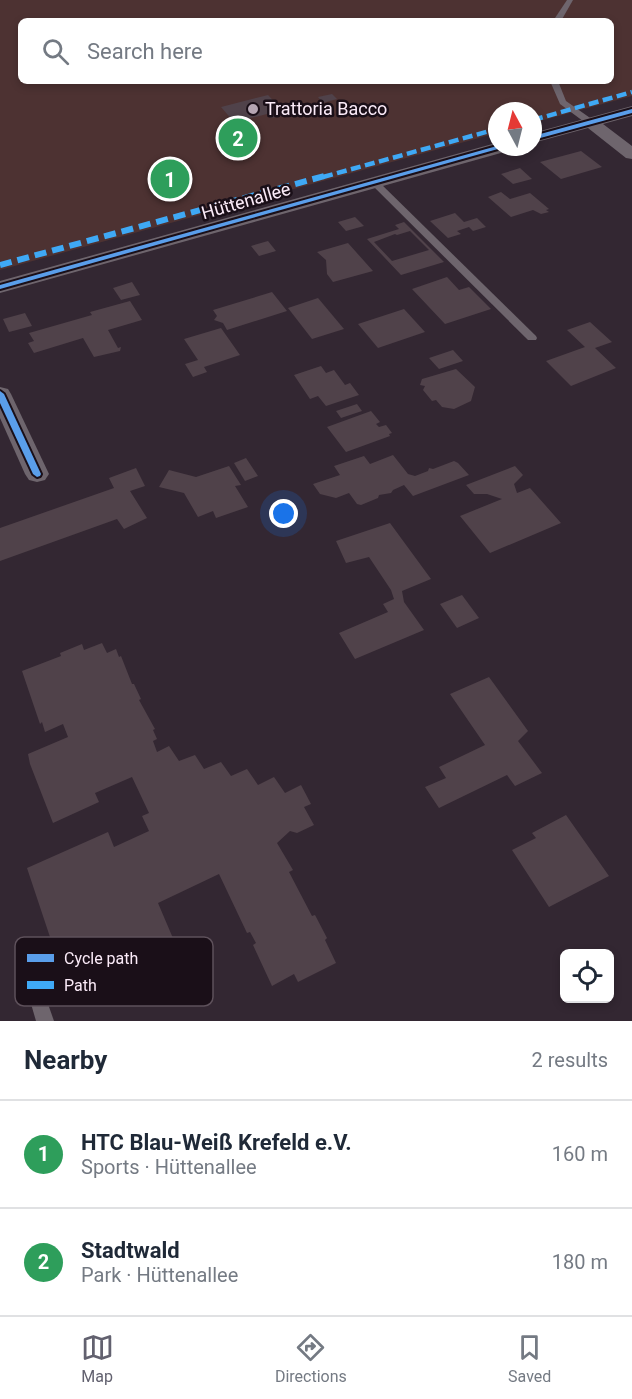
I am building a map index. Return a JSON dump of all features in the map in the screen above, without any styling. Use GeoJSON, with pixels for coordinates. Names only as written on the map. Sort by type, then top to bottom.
{"type":"FeatureCollection","features":[{"type":"Feature","properties":{"kind":"street"},"geometry":{"type":"LineString","coordinates":[[542,135],[632,111]]}},
{"type":"Feature","properties":{"kind":"street"},"geometry":{"type":"LineString","coordinates":[[590,122],[632,154]]}},
{"type":"Feature","properties":{"kind":"street","name":"Hüttenallee"},"geometry":{"type":"LineString","coordinates":[[0,287],[488,151]]}},
{"type":"Feature","properties":{"kind":"street"},"geometry":{"type":"LineString","coordinates":[[0,394],[37,474]]}},
{"type":"Feature","properties":{"kind":"lane"},"geometry":{"type":"LineString","coordinates":[[559,18],[570,0]]}},
{"type":"Feature","properties":{"kind":"lane"},"geometry":{"type":"LineString","coordinates":[[555,84],[563,102],[590,122]]}},
{"type":"Feature","properties":{"kind":"lane"},"geometry":{"type":"LineString","coordinates":[[375,183],[532,338]]}},
{"type":"Feature","properties":{"kind":"lane"},"geometry":{"type":"LineString","coordinates":[[40,1006],[45,1021]]}},
{"type":"Feature","properties":{"kind":"shaded area"},"geometry":{"type":"Polygon","coordinates":[[[0,0],[632,0],[632,96],[542,121],[542,102],[488,102],[488,135],[0,270],[0,0]]]}},
{"type":"Feature","properties":{"kind":"building"},"geometry":{"type":"Polygon","coordinates":[[[332,94],[337,99],[323,103],[318,97],[332,94]]]}},
{"type":"Feature","properties":{"kind":"building"},"geometry":{"type":"Polygon","coordinates":[[[268,95],[287,115],[271,118],[267,114],[234,122],[221,107],[268,95]]]}},
{"type":"Feature","properties":{"kind":"building"},"geometry":{"type":"Polygon","coordinates":[[[581,151],[602,167],[561,179],[540,162],[581,151]]]}},
{"type":"Feature","properties":{"kind":"building"},"geometry":{"type":"Polygon","coordinates":[[[520,168],[532,179],[513,184],[501,174],[520,168]]]}},
{"type":"Feature","properties":{"kind":"building"},"geometry":{"type":"Polygon","coordinates":[[[501,192],[510,199],[530,193],[549,209],[546,210],[549,212],[541,214],[533,210],[511,217],[488,197],[501,192]]]}},
{"type":"Feature","properties":{"kind":"building"},"geometry":{"type":"Polygon","coordinates":[[[455,213],[464,222],[477,218],[486,227],[473,231],[469,227],[457,231],[461,234],[448,238],[430,221],[455,213]]]}},
{"type":"Feature","properties":{"kind":"building"},"geometry":{"type":"Polygon","coordinates":[[[355,217],[364,226],[346,231],[338,222],[355,217]]]}},
{"type":"Feature","properties":{"kind":"building"},"geometry":{"type":"Polygon","coordinates":[[[404,222],[444,262],[401,275],[367,239],[399,229],[395,225],[404,222]],[[410,231],[374,242],[392,261],[429,250],[410,231]]]}},
{"type":"Feature","properties":{"kind":"building"},"geometry":{"type":"Polygon","coordinates":[[[268,241],[276,251],[259,256],[251,246],[268,241]]]}},
{"type":"Feature","properties":{"kind":"building"},"geometry":{"type":"Polygon","coordinates":[[[348,243],[373,271],[333,282],[327,274],[326,260],[317,252],[348,243]]]}},
{"type":"Feature","properties":{"kind":"building"},"geometry":{"type":"Polygon","coordinates":[[[447,277],[459,290],[469,287],[491,309],[445,324],[412,289],[447,277]]]}},
{"type":"Feature","properties":{"kind":"building"},"geometry":{"type":"Polygon","coordinates":[[[132,282],[140,295],[121,300],[113,288],[132,282]]]}},
{"type":"Feature","properties":{"kind":"building"},"geometry":{"type":"Polygon","coordinates":[[[272,292],[287,311],[227,330],[223,323],[214,320],[217,316],[213,310],[272,292]]]}},
{"type":"Feature","properties":{"kind":"building"},"geometry":{"type":"Polygon","coordinates":[[[318,298],[344,329],[312,339],[288,308],[318,298]]]}},
{"type":"Feature","properties":{"kind":"building"},"geometry":{"type":"Polygon","coordinates":[[[130,301],[142,320],[108,330],[118,348],[121,347],[120,351],[94,357],[83,338],[34,353],[28,343],[34,341],[29,333],[92,315],[90,312],[130,301]]]}},
{"type":"Feature","properties":{"kind":"building"},"geometry":{"type":"Polygon","coordinates":[[[404,309],[425,332],[378,348],[358,324],[404,309]]]}},
{"type":"Feature","properties":{"kind":"building"},"geometry":{"type":"Polygon","coordinates":[[[25,313],[32,326],[9,332],[3,319],[25,313]]]}},
{"type":"Feature","properties":{"kind":"building"},"geometry":{"type":"Polygon","coordinates":[[[590,322],[612,342],[595,348],[616,368],[571,386],[546,361],[585,347],[567,330],[590,322]]]}},
{"type":"Feature","properties":{"kind":"building"},"geometry":{"type":"Polygon","coordinates":[[[221,328],[240,355],[204,367],[207,372],[193,377],[185,364],[198,360],[184,339],[221,328]]]}},
{"type":"Feature","properties":{"kind":"building"},"geometry":{"type":"Polygon","coordinates":[[[453,350],[463,361],[439,369],[429,358],[453,350]]]}},
{"type":"Feature","properties":{"kind":"building"},"geometry":{"type":"Polygon","coordinates":[[[321,366],[326,373],[334,370],[345,385],[350,383],[359,395],[326,406],[318,396],[310,399],[294,375],[321,366]]]}},
{"type":"Feature","properties":{"kind":"building"},"geometry":{"type":"Polygon","coordinates":[[[456,369],[475,387],[471,401],[454,409],[442,407],[436,400],[432,401],[423,390],[425,386],[420,385],[422,379],[456,369]]]}},
{"type":"Feature","properties":{"kind":"building"},"geometry":{"type":"Polygon","coordinates":[[[357,404],[362,411],[341,418],[336,411],[357,404]]]}},
{"type":"Feature","properties":{"kind":"building"},"geometry":{"type":"Polygon","coordinates":[[[371,411],[380,422],[376,424],[379,427],[386,425],[392,433],[389,434],[390,436],[346,452],[327,427],[371,411]]]}},
{"type":"Feature","properties":{"kind":"building"},"geometry":{"type":"Polygon","coordinates":[[[393,455],[408,474],[415,476],[428,471],[429,468],[433,469],[454,461],[469,475],[413,496],[404,485],[361,505],[357,504],[349,493],[336,498],[320,494],[313,484],[340,475],[334,466],[364,456],[370,464],[393,455]]]}},
{"type":"Feature","properties":{"kind":"building"},"geometry":{"type":"Polygon","coordinates":[[[246,458],[258,476],[245,481],[234,463],[246,458]]]}},
{"type":"Feature","properties":{"kind":"building"},"geometry":{"type":"Polygon","coordinates":[[[229,466],[241,485],[235,486],[248,507],[216,518],[213,511],[198,517],[184,493],[159,487],[169,470],[196,477],[229,466]]]}},
{"type":"Feature","properties":{"kind":"building"},"geometry":{"type":"Polygon","coordinates":[[[515,466],[523,475],[514,484],[517,493],[530,488],[561,523],[490,553],[460,516],[502,499],[487,494],[474,494],[466,485],[515,466]]]}},
{"type":"Feature","properties":{"kind":"building"},"geometry":{"type":"Polygon","coordinates":[[[136,468],[145,486],[130,491],[147,518],[124,529],[117,519],[0,561],[0,528],[114,488],[109,478],[136,468]]]}},
{"type":"Feature","properties":{"kind":"building"},"geometry":{"type":"Polygon","coordinates":[[[390,523],[431,579],[402,591],[404,602],[424,630],[355,659],[339,633],[388,612],[383,604],[394,599],[391,590],[369,557],[346,563],[336,541],[390,523]]]}},
{"type":"Feature","properties":{"kind":"building"},"geometry":{"type":"Polygon","coordinates":[[[462,595],[479,618],[457,628],[440,604],[462,595]]]}},
{"type":"Feature","properties":{"kind":"building"},"geometry":{"type":"Polygon","coordinates":[[[102,643],[107,653],[116,649],[155,729],[153,730],[157,739],[153,741],[157,752],[169,746],[179,761],[195,755],[204,769],[221,762],[231,776],[247,769],[258,785],[274,777],[285,793],[301,785],[311,804],[304,807],[314,825],[297,833],[290,831],[277,843],[293,870],[289,872],[312,916],[315,915],[327,938],[325,940],[336,963],[298,982],[294,974],[272,986],[253,945],[256,943],[250,932],[247,933],[219,874],[158,903],[172,937],[50,937],[27,868],[108,832],[114,847],[149,831],[142,816],[149,813],[132,777],[95,793],[99,802],[53,823],[30,764],[28,754],[68,737],[63,724],[45,732],[42,722],[40,724],[22,671],[61,656],[60,653],[82,644],[84,650],[102,643]]]}},
{"type":"Feature","properties":{"kind":"building"},"geometry":{"type":"Polygon","coordinates":[[[489,677],[528,731],[518,741],[542,773],[515,786],[507,775],[439,808],[425,787],[446,778],[439,767],[485,745],[450,694],[489,677]]]}},
{"type":"Feature","properties":{"kind":"building"},"geometry":{"type":"Polygon","coordinates":[[[566,815],[609,876],[549,907],[512,850],[536,838],[532,833],[566,815]]]}},
{"type":"Feature","properties":{"kind":"marked path"},"geometry":{"type":"LineString","coordinates":[[542,117],[632,92]]}},
{"type":"Feature","properties":{"kind":"marked path"},"geometry":{"type":"LineString","coordinates":[[0,265],[488,131]]}},
{"type":"Feature","properties":{"kind":"cycle path"},"geometry":{"type":"LineString","coordinates":[[542,136],[632,111]]}},
{"type":"Feature","properties":{"kind":"cycle path"},"geometry":{"type":"LineString","coordinates":[[0,287],[488,151]]}},
{"type":"Feature","properties":{"kind":"cycle path"},"geometry":{"type":"LineString","coordinates":[[0,394],[37,474]]}},
{"type":"Feature","properties":{"kind":"place","name":"Trattoria Bacco"},"geometry":{"type":"Point","coordinates":[253,109]}},
{"type":"Feature","properties":{"kind":"place","name":"Stadtwald"},"geometry":{"type":"Point","coordinates":[238,138]}},
{"type":"Feature","properties":{"kind":"place","name":"HTC Blau-Weiß Krefeld e.V."},"geometry":{"type":"Point","coordinates":[170,179]}}]}
